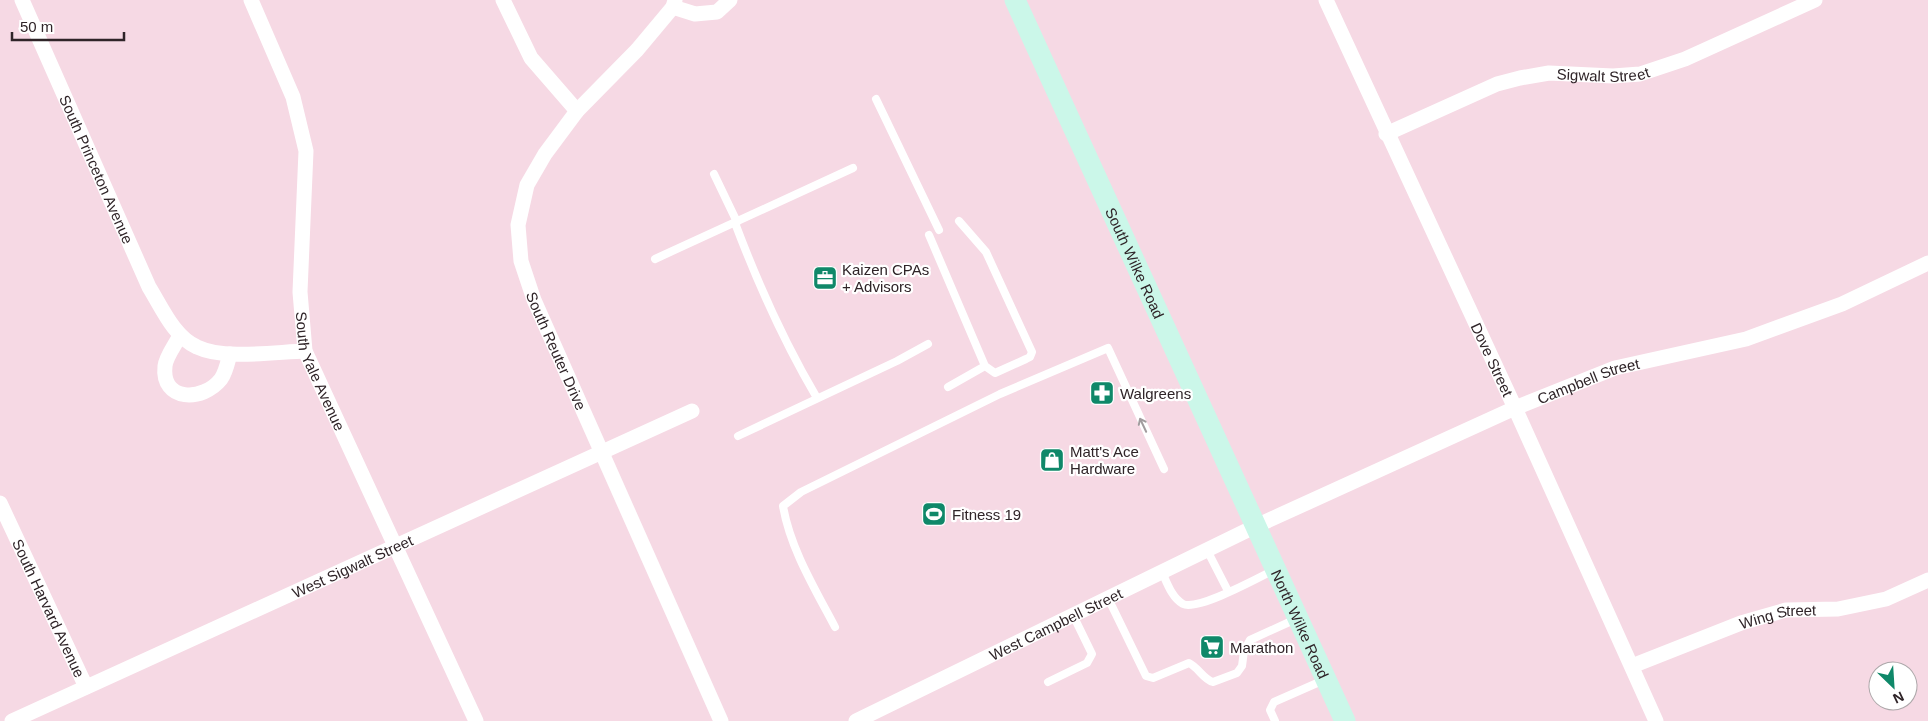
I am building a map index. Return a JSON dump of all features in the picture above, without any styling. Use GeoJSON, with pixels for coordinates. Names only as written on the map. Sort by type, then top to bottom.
{"type":"FeatureCollection","features":[{"type":"Feature","properties":{"kind":"main road","name":"South Wilke Road"},"geometry":{"type":"LineString","coordinates":[[1015,0],[1256,526]]}},
{"type":"Feature","properties":{"kind":"main road","name":"North Wilke Road"},"geometry":{"type":"LineString","coordinates":[[1256,526],[1345,721]]}},
{"type":"Feature","properties":{"kind":"street","name":"South Princeton Avenue"},"geometry":{"type":"LineString","coordinates":[[22,0],[149,288],[180,335],[197,348],[230,354],[305,351]]}},
{"type":"Feature","properties":{"kind":"street","name":"South Yale Avenue"},"geometry":{"type":"LineString","coordinates":[[251,0],[293,97],[306,150],[300,292],[305,351],[476,721]]}},
{"type":"Feature","properties":{"kind":"street"},"geometry":{"type":"LineString","coordinates":[[503,0],[530,58],[577,112]]}},
{"type":"Feature","properties":{"kind":"street","name":"South Reuter Drive"},"geometry":{"type":"LineString","coordinates":[[721,721],[534,300],[521,261],[518,225],[527,185],[545,154],[577,112],[637,50],[674,4],[695,14],[718,12],[730,0]]}},
{"type":"Feature","properties":{"kind":"street","name":"Dove Street"},"geometry":{"type":"LineString","coordinates":[[1326,0],[1386,134],[1515,408],[1656,721]]}},
{"type":"Feature","properties":{"kind":"street","name":"Sigwalt Street"},"geometry":{"type":"LineString","coordinates":[[1386,134],[1496,84],[1520,78],[1549,73],[1613,76],[1640,74],[1685,59],[1815,0]]}},
{"type":"Feature","properties":{"kind":"street","name":"Campbell Street"},"geometry":{"type":"LineString","coordinates":[[1256,526],[1515,408],[1615,368],[1756,336],[1842,304],[1928,263]]}},
{"type":"Feature","properties":{"kind":"street"},"geometry":{"type":"LineString","coordinates":[[180,335],[165,364],[165,375],[171,388],[185,396],[205,393],[222,378],[230,354]]}},
{"type":"Feature","properties":{"kind":"street","name":"West Sigwalt Street"},"geometry":{"type":"LineString","coordinates":[[12,721],[692,411]]}},
{"type":"Feature","properties":{"kind":"street","name":"South Harvard Avenue"},"geometry":{"type":"LineString","coordinates":[[0,503],[86,687]]}},
{"type":"Feature","properties":{"kind":"street","name":"West Campbell Street"},"geometry":{"type":"LineString","coordinates":[[856,721],[1256,526]]}},
{"type":"Feature","properties":{"kind":"street","name":"Wing Street"},"geometry":{"type":"LineString","coordinates":[[1632,666],[1741,623],[1786,610],[1838,610],[1886,599],[1928,580]]}},
{"type":"Feature","properties":{"kind":"lane"},"geometry":{"type":"LineString","coordinates":[[876,99],[939,230]]}},
{"type":"Feature","properties":{"kind":"lane"},"geometry":{"type":"LineString","coordinates":[[655,259],[852,168]]}},
{"type":"Feature","properties":{"kind":"lane"},"geometry":{"type":"LineString","coordinates":[[714,174],[736,222],[750,263],[785,344],[817,398]]}},
{"type":"Feature","properties":{"kind":"lane"},"geometry":{"type":"LineString","coordinates":[[929,234],[985,366],[995,373],[1026,359],[1032,352],[986,252],[959,220]]}},
{"type":"Feature","properties":{"kind":"lane"},"geometry":{"type":"LineString","coordinates":[[738,436],[897,362],[928,344]]}},
{"type":"Feature","properties":{"kind":"lane"},"geometry":{"type":"LineString","coordinates":[[835,627],[810,579],[789,530],[783,506],[801,492],[1000,394],[1108,348],[1164,469]]}},
{"type":"Feature","properties":{"kind":"lane"},"geometry":{"type":"LineString","coordinates":[[948,387],[985,366]]}},
{"type":"Feature","properties":{"kind":"lane"},"geometry":{"type":"LineString","coordinates":[[1207,550],[1228,591]]}},
{"type":"Feature","properties":{"kind":"lane"},"geometry":{"type":"LineString","coordinates":[[1162,572],[1175,598],[1185,605],[1200,604],[1276,570]]}},
{"type":"Feature","properties":{"kind":"lane"},"geometry":{"type":"LineString","coordinates":[[1108,598],[1146,676],[1153,678],[1189,664],[1196,667],[1207,680],[1213,682],[1221,679],[1237,672],[1242,666],[1244,651],[1250,640],[1298,618]]}},
{"type":"Feature","properties":{"kind":"lane"},"geometry":{"type":"LineString","coordinates":[[1048,682],[1087,663],[1092,654],[1073,615]]}},
{"type":"Feature","properties":{"kind":"lane"},"geometry":{"type":"LineString","coordinates":[[1275,721],[1270,710],[1274,702],[1326,679]]}},
{"type":"Feature","properties":{"kind":"place","name":"Kaizen CPAs + Advisors"},"geometry":{"type":"Point","coordinates":[825,278]}},
{"type":"Feature","properties":{"kind":"place","name":"Walgreens"},"geometry":{"type":"Point","coordinates":[1102,393]}},
{"type":"Feature","properties":{"kind":"place","name":"Matt's Ace Hardware"},"geometry":{"type":"Point","coordinates":[1052,460]}},
{"type":"Feature","properties":{"kind":"place","name":"Fitness 19"},"geometry":{"type":"Point","coordinates":[934,514]}},
{"type":"Feature","properties":{"kind":"place","name":"Marathon"},"geometry":{"type":"Point","coordinates":[1212,647]}}]}
